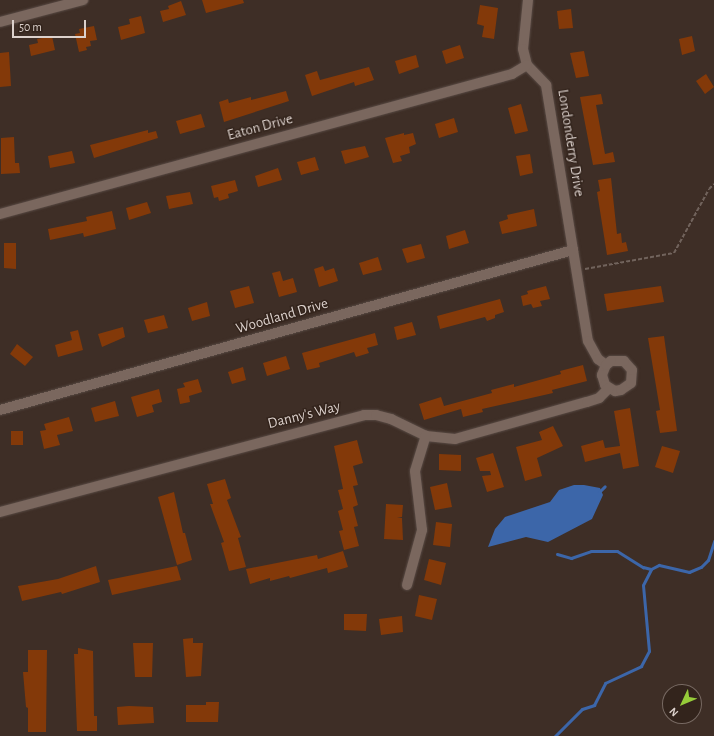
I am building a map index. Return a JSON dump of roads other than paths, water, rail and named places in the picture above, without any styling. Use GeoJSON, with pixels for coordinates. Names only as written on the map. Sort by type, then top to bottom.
{"type":"FeatureCollection","features":[{"type":"Feature","properties":{"kind":"street"},"geometry":{"type":"LineString","coordinates":[[0,22],[82,0]]}},
{"type":"Feature","properties":{"kind":"street"},"geometry":{"type":"LineString","coordinates":[[527,66],[523,49],[528,0]]}},
{"type":"Feature","properties":{"kind":"street","name":"Eaton Drive"},"geometry":{"type":"LineString","coordinates":[[0,214],[512,74],[527,66]]}},
{"type":"Feature","properties":{"kind":"street","name":"Londonderry Drive"},"geometry":{"type":"LineString","coordinates":[[527,66],[546,85],[573,250]]}},
{"type":"Feature","properties":{"kind":"street"},"geometry":{"type":"LineString","coordinates":[[573,250],[588,341],[598,359],[606,365]]}},
{"type":"Feature","properties":{"kind":"street","name":"Woodland Drive"},"geometry":{"type":"LineString","coordinates":[[0,410],[573,250]]}},
{"type":"Feature","properties":{"kind":"street"},"geometry":{"type":"LineString","coordinates":[[617,360],[624,361],[632,370],[633,377],[627,388],[615,391],[609,388],[603,380],[606,365],[617,360]]}},
{"type":"Feature","properties":{"kind":"street","name":"Danny's Way"},"geometry":{"type":"LineString","coordinates":[[0,512],[364,415],[391,418],[426,436],[455,439],[599,398],[609,388]]}},
{"type":"Feature","properties":{"kind":"street"},"geometry":{"type":"LineString","coordinates":[[407,585],[422,530],[415,471],[426,436]]}},
{"type":"Feature","properties":{"kind":"water"},"geometry":{"type":"Polygon","coordinates":[[[574,485],[600,488],[603,495],[592,519],[548,542],[526,537],[488,547],[495,529],[505,517],[550,502],[559,490],[574,485]]]}},
{"type":"Feature","properties":{"kind":"waterway"},"geometry":{"type":"LineString","coordinates":[[599,492],[605,486]]}},
{"type":"Feature","properties":{"kind":"waterway"},"geometry":{"type":"LineString","coordinates":[[555,736],[582,709],[594,705],[605,683],[641,666],[649,651],[643,585],[651,569],[659,565],[689,572],[701,567],[708,560],[714,541]]}},
{"type":"Feature","properties":{"kind":"waterway"},"geometry":{"type":"LineString","coordinates":[[557,554],[571,558],[591,551],[617,551],[643,567],[651,569]]}}]}
